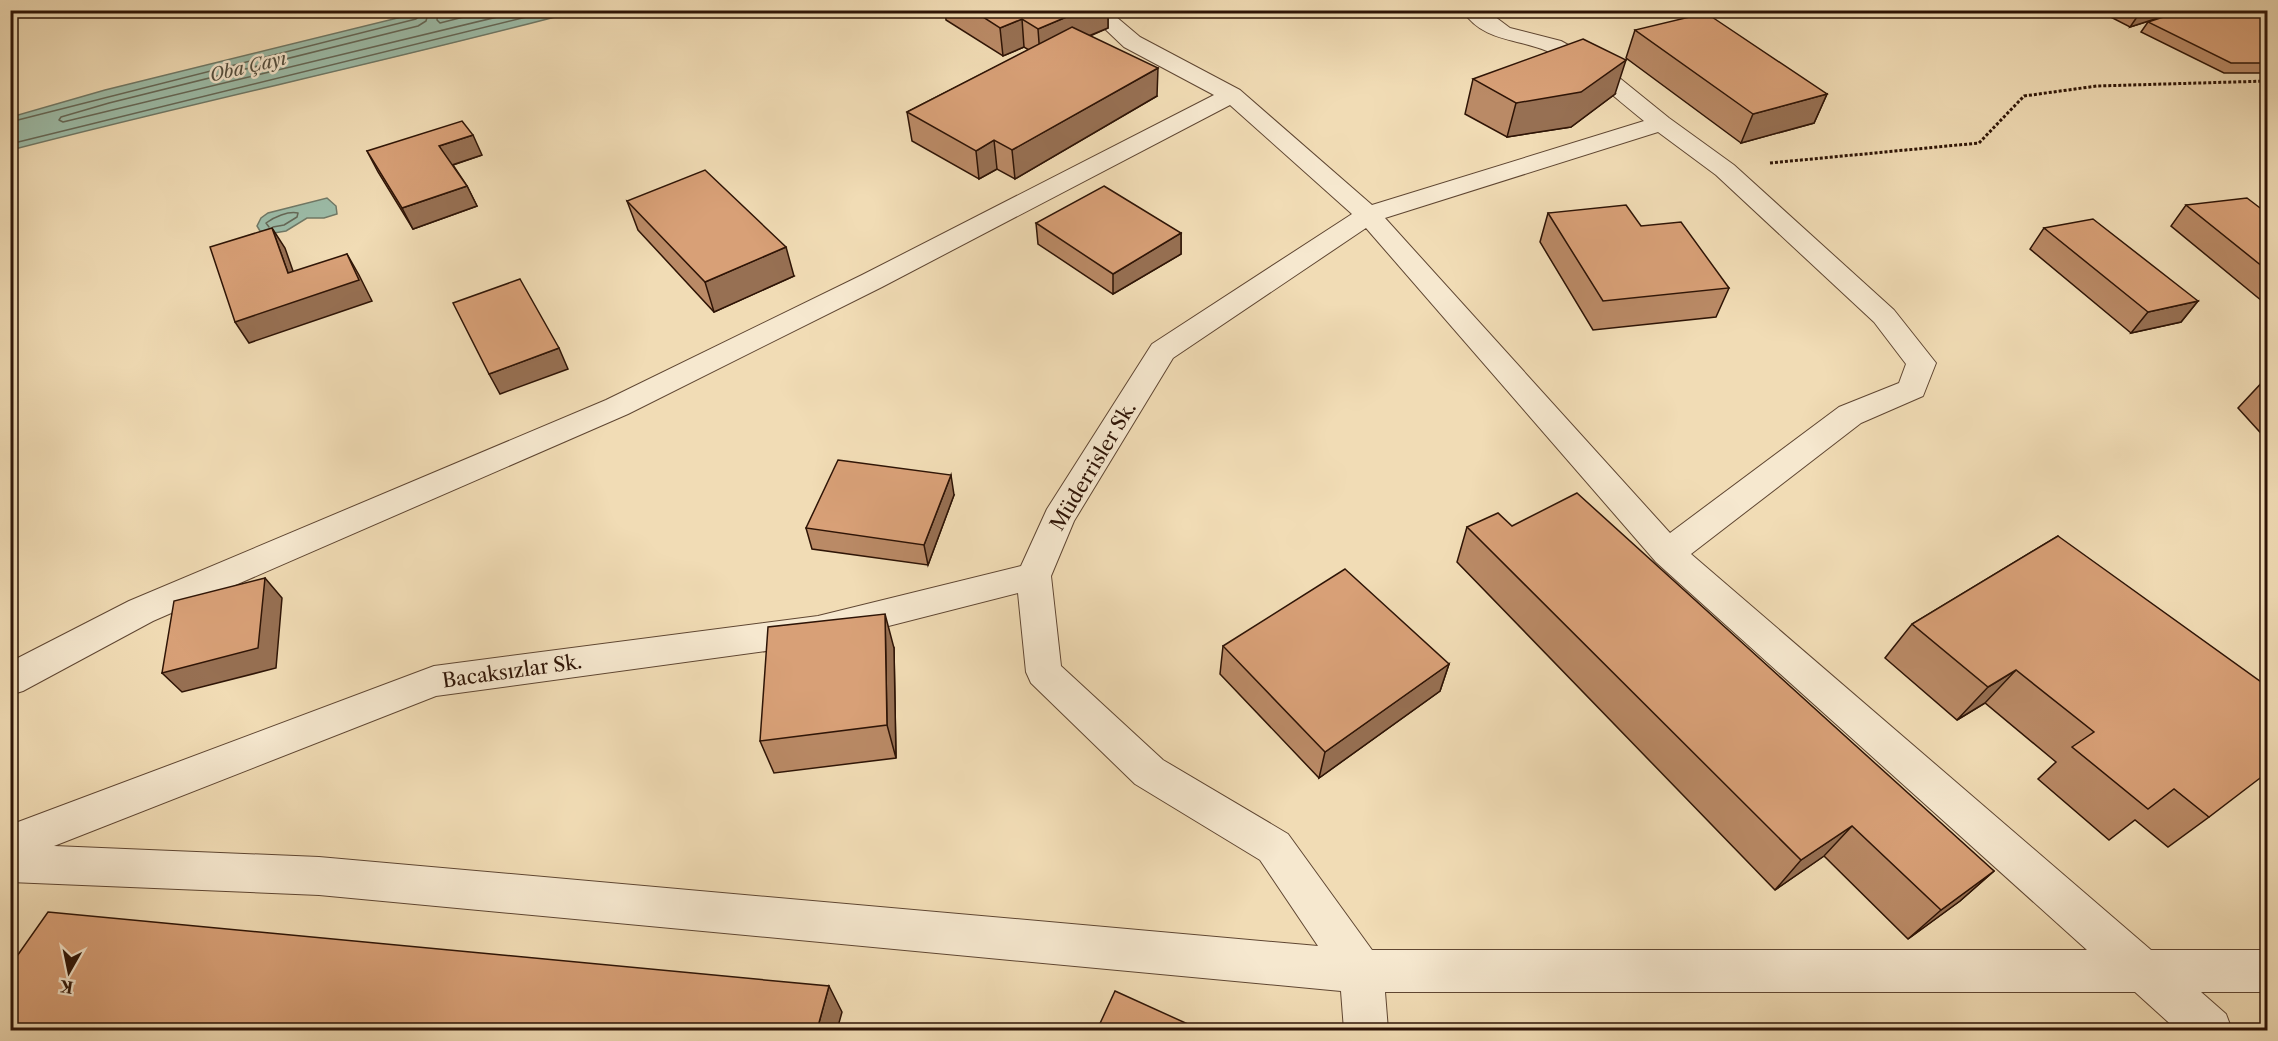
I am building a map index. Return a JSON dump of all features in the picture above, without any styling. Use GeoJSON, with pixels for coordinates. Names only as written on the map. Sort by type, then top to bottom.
{"type":"FeatureCollection","features":[{"type":"Feature","properties":{"kind":"street"},"geometry":{"type":"LineString","coordinates":[[1095,10],[1132,42],[1232,95],[1368,214],[1668,553],[2210,1030]]}},
{"type":"Feature","properties":{"kind":"street"},"geometry":{"type":"LineString","coordinates":[[1472,10],[1502,33],[1553,46],[1593,68],[1661,123],[1725,170],[1884,316],[1921,363],[1912,389],[1850,415],[1668,553]]}},
{"type":"Feature","properties":{"kind":"street"},"geometry":{"type":"LineString","coordinates":[[10,681],[141,610],[617,407],[872,281],[1232,95]]}},
{"type":"Feature","properties":{"kind":"street","name":"Müderrisler Sk."},"geometry":{"type":"LineString","coordinates":[[1366,1030],[1361,972],[1274,847],[1149,772],[1044,672],[1034,576],[1059,518],[1162,351],[1368,214],[1661,123]]}},
{"type":"Feature","properties":{"kind":"street","name":"Bacaksızlar Sk."},"geometry":{"type":"LineString","coordinates":[[10,844],[434,681],[818,630],[1034,576]]}},
{"type":"Feature","properties":{"kind":"street"},"geometry":{"type":"LineString","coordinates":[[10,863],[319,876],[1361,972],[2268,971]]}},
{"type":"Feature","properties":{"kind":"path"},"geometry":{"type":"LineString","coordinates":[[1725,170],[1774,162],[1978,143],[2024,96],[2097,86],[2268,81]]}},
{"type":"Feature","properties":{"kind":"water","name":"Oba Çayı"},"geometry":{"type":"Polygon","coordinates":[[[426,11],[578,11],[11,150],[11,117],[105,90],[426,11]]]}},
{"type":"Feature","properties":{"kind":"water"},"geometry":{"type":"Polygon","coordinates":[[[327,198],[336,206],[337,214],[324,218],[307,218],[286,231],[274,233],[260,231],[257,226],[261,218],[268,213],[327,198]]]}},
{"type":"Feature","properties":{"kind":"building"},"geometry":{"type":"Polygon","coordinates":[[[972,10],[1083,10],[1038,29],[1022,19],[1000,28],[972,10]]]}},
{"type":"Feature","properties":{"kind":"building"},"geometry":{"type":"Polygon","coordinates":[[[2124,10],[2157,10],[2137,17],[2124,10]]]}},
{"type":"Feature","properties":{"kind":"building"},"geometry":{"type":"Polygon","coordinates":[[[2185,10],[2268,10],[2268,63],[2231,63],[2148,22],[2185,10]]]}},
{"type":"Feature","properties":{"kind":"building"},"geometry":{"type":"Polygon","coordinates":[[[1706,13],[1827,94],[1753,114],[1635,30],[1706,13]]]}},
{"type":"Feature","properties":{"kind":"building"},"geometry":{"type":"Polygon","coordinates":[[[1072,27],[1158,68],[1012,150],[994,140],[976,151],[907,112],[1072,27]]]}},
{"type":"Feature","properties":{"kind":"building"},"geometry":{"type":"Polygon","coordinates":[[[1583,39],[1626,60],[1581,92],[1516,103],[1473,79],[1583,39]]]}},
{"type":"Feature","properties":{"kind":"building"},"geometry":{"type":"Polygon","coordinates":[[[462,121],[473,135],[439,146],[467,186],[402,208],[367,151],[462,121]]]}},
{"type":"Feature","properties":{"kind":"building"},"geometry":{"type":"Polygon","coordinates":[[[705,170],[786,247],[705,282],[627,201],[705,170]]]}},
{"type":"Feature","properties":{"kind":"building"},"geometry":{"type":"Polygon","coordinates":[[[1104,186],[1181,233],[1113,274],[1036,223],[1104,186]]]}},
{"type":"Feature","properties":{"kind":"building"},"geometry":{"type":"Polygon","coordinates":[[[2247,198],[2268,214],[2268,271],[2186,205],[2247,198]]]}},
{"type":"Feature","properties":{"kind":"building"},"geometry":{"type":"Polygon","coordinates":[[[1626,205],[1641,226],[1681,222],[1729,288],[1603,301],[1548,213],[1626,205]]]}},
{"type":"Feature","properties":{"kind":"building"},"geometry":{"type":"Polygon","coordinates":[[[2093,219],[2198,301],[2148,312],[2044,228],[2093,219]]]}},
{"type":"Feature","properties":{"kind":"building"},"geometry":{"type":"Polygon","coordinates":[[[272,228],[288,273],[347,254],[359,280],[235,322],[210,247],[272,228]]]}},
{"type":"Feature","properties":{"kind":"building"},"geometry":{"type":"Polygon","coordinates":[[[520,279],[559,348],[489,374],[453,303],[520,279]]]}},
{"type":"Feature","properties":{"kind":"building"},"geometry":{"type":"Polygon","coordinates":[[[838,460],[951,475],[924,545],[806,528],[838,460]]]}},
{"type":"Feature","properties":{"kind":"building"},"geometry":{"type":"Polygon","coordinates":[[[1577,493],[1994,871],[1941,910],[1852,826],[1801,860],[1467,527],[1498,513],[1512,526],[1577,493]]]}},
{"type":"Feature","properties":{"kind":"building"},"geometry":{"type":"Polygon","coordinates":[[[2058,536],[2268,687],[2268,772],[2209,817],[2174,789],[2148,809],[2072,747],[2094,732],[2016,670],[1988,687],[1912,624],[2058,536]]]}},
{"type":"Feature","properties":{"kind":"building"},"geometry":{"type":"Polygon","coordinates":[[[1345,569],[1449,664],[1325,752],[1223,646],[1345,569]]]}},
{"type":"Feature","properties":{"kind":"building"},"geometry":{"type":"Polygon","coordinates":[[[265,578],[258,648],[162,673],[174,601],[265,578]]]}},
{"type":"Feature","properties":{"kind":"building"},"geometry":{"type":"Polygon","coordinates":[[[885,614],[887,725],[760,741],[768,627],[885,614]]]}},
{"type":"Feature","properties":{"kind":"building"},"geometry":{"type":"Polygon","coordinates":[[[48,912],[829,986],[817,1030],[10,1030],[10,966],[48,912]]]}},
{"type":"Feature","properties":{"kind":"building"},"geometry":{"type":"Polygon","coordinates":[[[1115,991],[1201,1030],[1097,1030],[1115,991]]]}}]}
